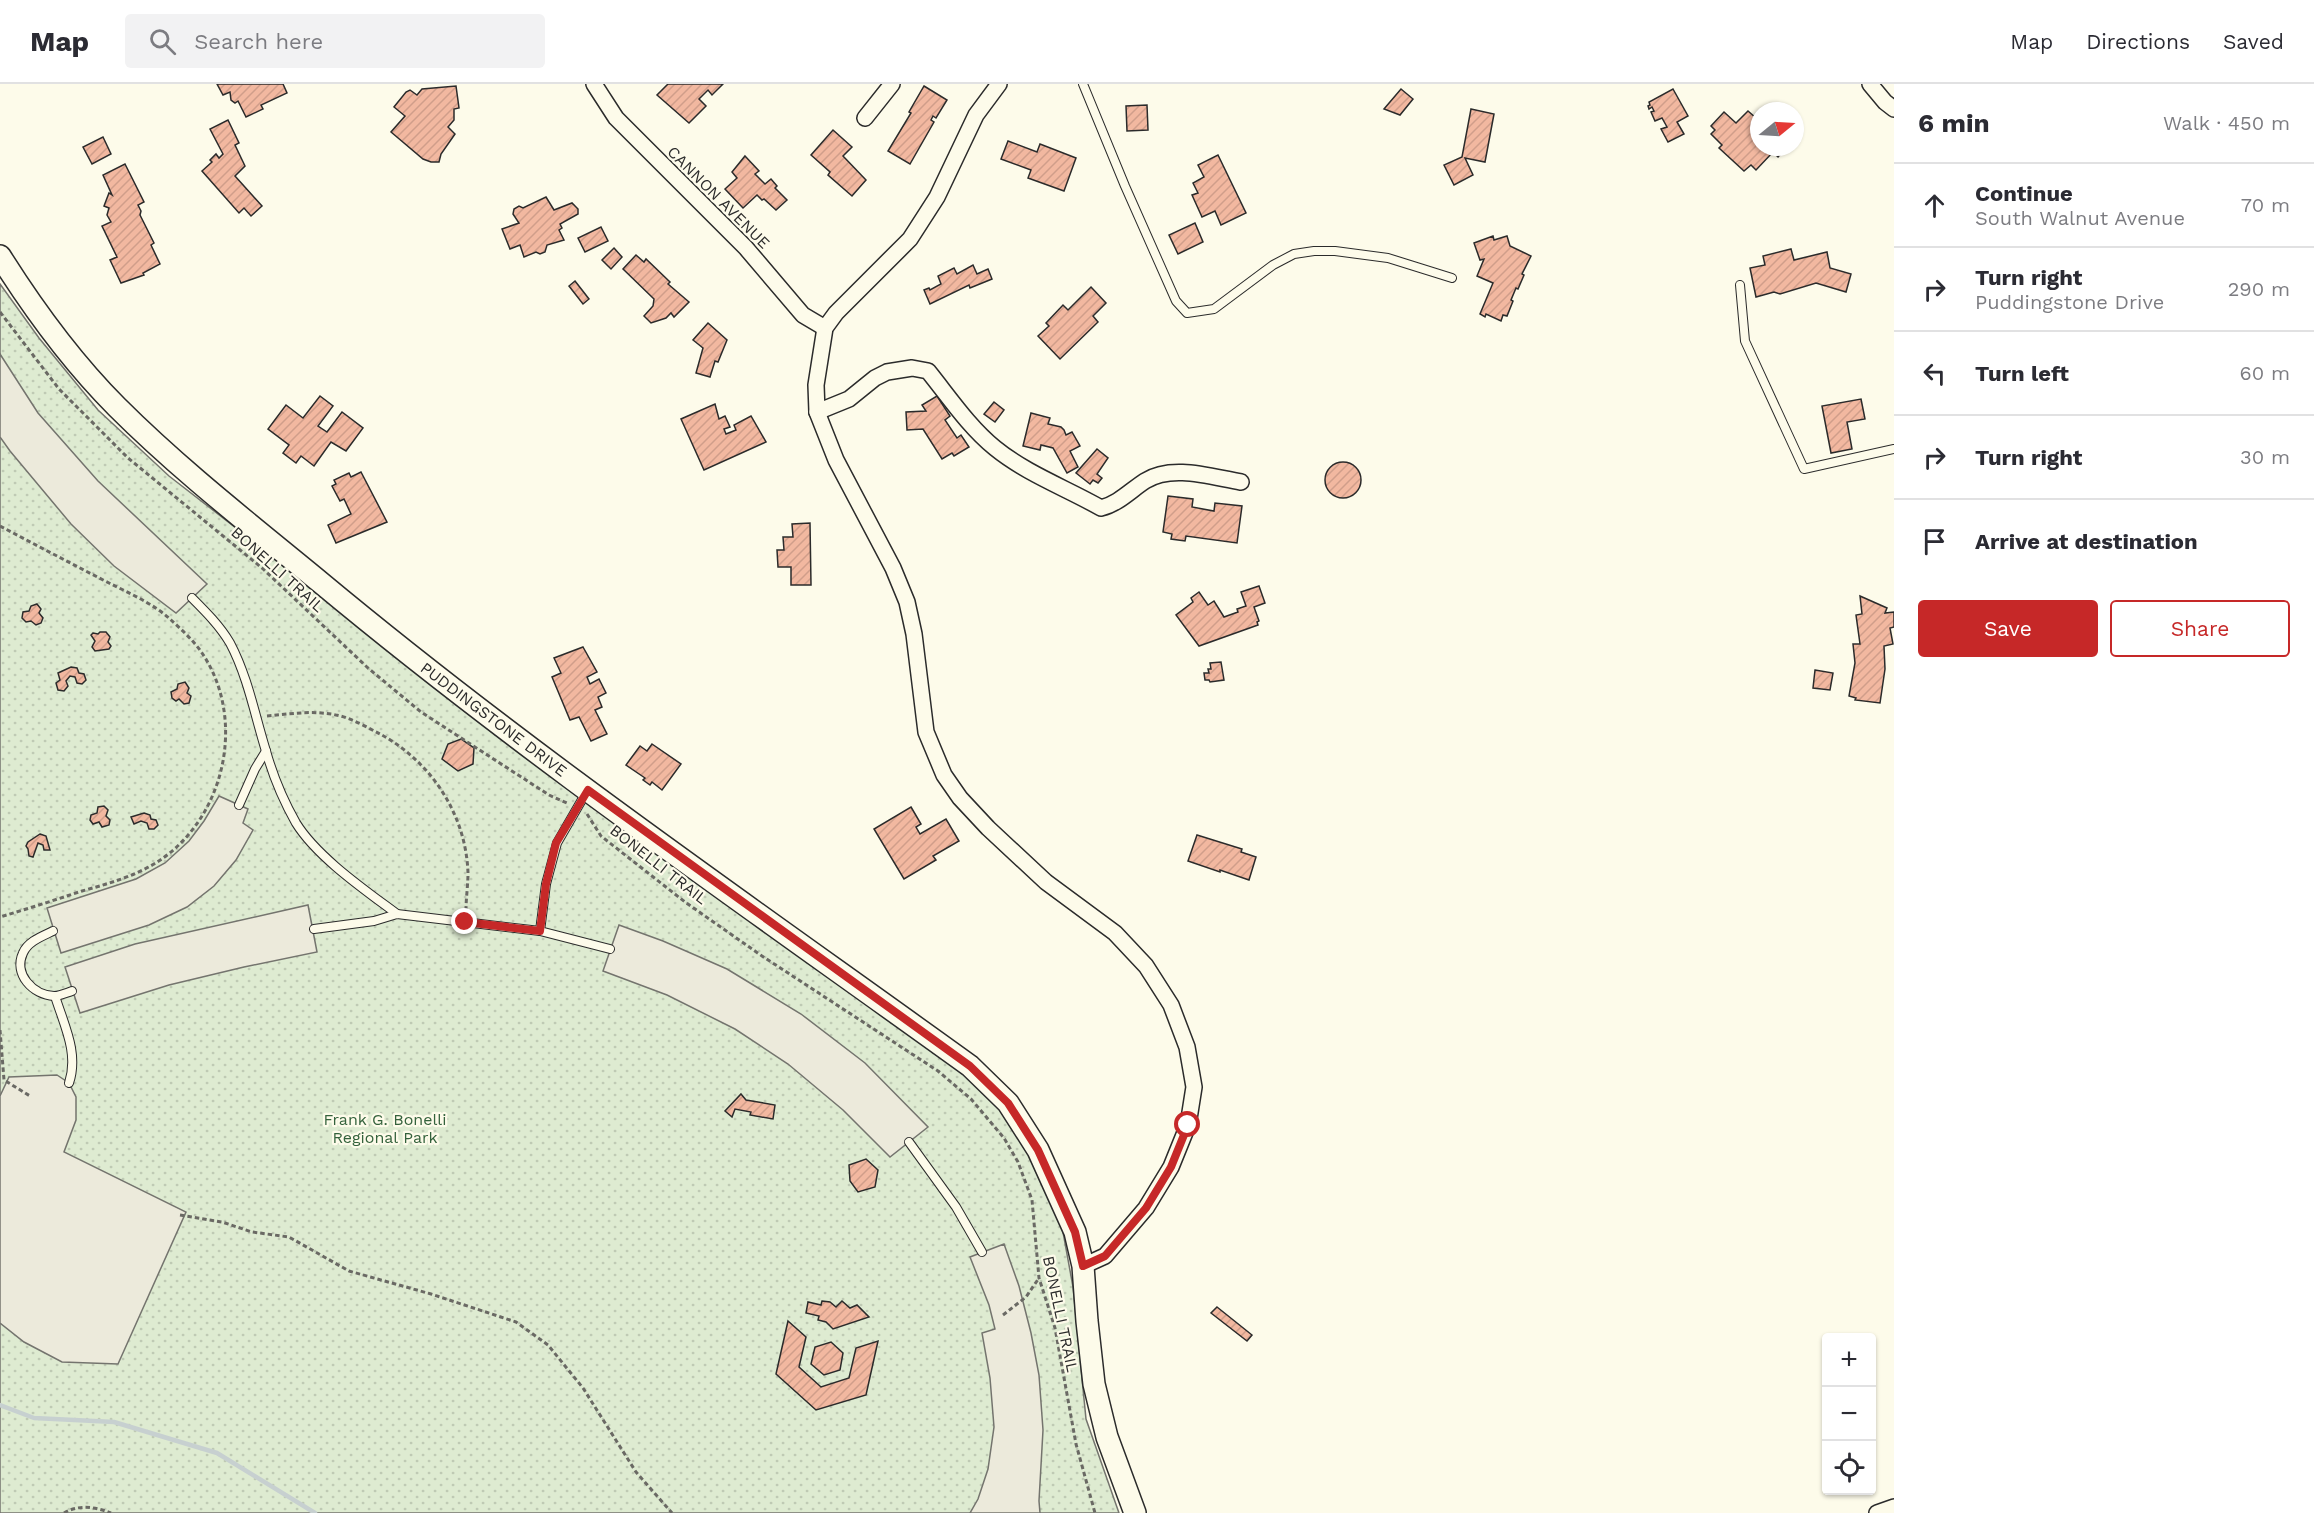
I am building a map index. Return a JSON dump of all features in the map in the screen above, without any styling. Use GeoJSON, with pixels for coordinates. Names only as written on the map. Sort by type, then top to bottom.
{"type":"FeatureCollection","features":[{"type":"Feature","properties":{"kind":"street","name":"CANNON AVENUE"},"geometry":{"type":"LineString","coordinates":[[594,84],[616,118],[746,248],[803,315],[825,328]]}},
{"type":"Feature","properties":{"kind":"street"},"geometry":{"type":"LineString","coordinates":[[865,118],[892,84]]}},
{"type":"Feature","properties":{"kind":"street"},"geometry":{"type":"LineString","coordinates":[[999,84],[976,115],[937,197],[910,239],[836,313],[825,328],[816,386],[817,412],[836,460],[907,602],[914,634],[926,732],[932,753],[944,775],[960,798],[988,828],[1046,882],[1115,933],[1146,966],[1171,1005],[1187,1047],[1194,1087],[1188,1125],[1171,1167],[1146,1208],[1105,1256],[1083,1266]]}},
{"type":"Feature","properties":{"kind":"street"},"geometry":{"type":"LineString","coordinates":[[1870,84],[1894,109]]}},
{"type":"Feature","properties":{"kind":"street","name":"PUDDINGSTONE DRIVE"},"geometry":{"type":"LineString","coordinates":[[0,256],[28,300],[74,360],[117,407],[170,455],[381,633],[489,718],[582,799],[970,1066],[1008,1103],[1038,1150],[1075,1232],[1083,1266],[1094,1384],[1107,1437],[1135,1513]]}},
{"type":"Feature","properties":{"kind":"street"},"geometry":{"type":"LineString","coordinates":[[817,412],[849,399],[875,378],[887,372],[920,368],[928,370],[966,418],[995,448],[1036,475],[1101,508],[1109,506],[1147,480],[1163,474],[1182,473],[1241,482]]}},
{"type":"Feature","properties":{"kind":"street"},"geometry":{"type":"LineString","coordinates":[[1877,1513],[1894,1507]]}},
{"type":"Feature","properties":{"kind":"lane"},"geometry":{"type":"LineString","coordinates":[[1083,84],[1171,291],[1176,301],[1187,313],[1214,309],[1274,266],[1294,255],[1314,251],[1335,251],[1388,258],[1452,278]]}},
{"type":"Feature","properties":{"kind":"lane"},"geometry":{"type":"LineString","coordinates":[[1740,285],[1744,341],[1804,469],[1894,449]]}},
{"type":"Feature","properties":{"kind":"lane"},"geometry":{"type":"LineString","coordinates":[[192,598],[216,622],[230,644],[257,717],[278,786],[297,824],[327,858],[356,884],[397,914]]}},
{"type":"Feature","properties":{"kind":"lane"},"geometry":{"type":"LineString","coordinates":[[239,804],[266,751]]}},
{"type":"Feature","properties":{"kind":"lane"},"geometry":{"type":"LineString","coordinates":[[540,931],[546,884],[556,843],[582,799]]}},
{"type":"Feature","properties":{"kind":"lane"},"geometry":{"type":"LineString","coordinates":[[314,929],[374,921],[397,914],[540,931],[610,949]]}},
{"type":"Feature","properties":{"kind":"lane"},"geometry":{"type":"LineString","coordinates":[[53,931],[35,939],[23,952],[21,967],[25,981],[39,993],[55,996],[72,991]]}},
{"type":"Feature","properties":{"kind":"lane"},"geometry":{"type":"LineString","coordinates":[[55,996],[72,1049],[74,1068],[69,1083]]}},
{"type":"Feature","properties":{"kind":"lane"},"geometry":{"type":"LineString","coordinates":[[909,1142],[956,1207],[982,1252]]}},
{"type":"Feature","properties":{"kind":"path","name":"BONELLI TRAIL"},"geometry":{"type":"LineString","coordinates":[[0,312],[58,389],[108,440],[289,591],[368,668],[421,712],[549,795],[582,799],[601,836],[685,902],[755,952],[938,1071],[971,1099],[1004,1138],[1018,1162],[1032,1200],[1039,1278],[1055,1328],[1076,1444],[1095,1513]]}},
{"type":"Feature","properties":{"kind":"path"},"geometry":{"type":"LineString","coordinates":[[0,526],[136,597],[170,618],[201,653],[217,684],[226,725],[222,771],[212,799],[198,824],[177,847],[154,864],[125,878],[0,917]]}},
{"type":"Feature","properties":{"kind":"path"},"geometry":{"type":"LineString","coordinates":[[257,717],[311,712],[338,715],[368,727],[394,742],[427,769],[448,800],[461,834],[468,873],[465,922]]}},
{"type":"Feature","properties":{"kind":"path"},"geometry":{"type":"LineString","coordinates":[[0,1030],[4,1080],[30,1096]]}},
{"type":"Feature","properties":{"kind":"path"},"geometry":{"type":"LineString","coordinates":[[180,1215],[222,1222],[252,1232],[289,1237],[349,1271],[431,1294],[516,1322],[548,1345],[576,1380],[636,1472],[672,1513]]}},
{"type":"Feature","properties":{"kind":"path"},"geometry":{"type":"LineString","coordinates":[[1004,1315],[1026,1297],[1039,1278]]}},
{"type":"Feature","properties":{"kind":"path"},"geometry":{"type":"LineString","coordinates":[[64,1513],[82,1507],[111,1513]]}},
{"type":"Feature","properties":{"kind":"green space","name":"Frank G. Bonelli Regional Park"},"geometry":{"type":"Polygon","coordinates":[[[0,284],[39,338],[98,410],[169,476],[565,783],[962,1072],[989,1096],[1007,1118],[1024,1145],[1054,1207],[1063,1232],[1073,1287],[1086,1419],[1119,1513],[0,1513],[0,284]]]}},
{"type":"Feature","properties":{"kind":"shaded area"},"geometry":{"type":"Polygon","coordinates":[[[0,354],[38,413],[98,481],[207,584],[176,613],[114,566],[71,524],[0,437],[0,354]]]}},
{"type":"Feature","properties":{"kind":"shaded area"},"geometry":{"type":"Polygon","coordinates":[[[219,796],[248,809],[243,823],[253,830],[236,860],[214,886],[187,907],[149,925],[61,953],[47,908],[136,879],[165,863],[189,841],[219,796]]]}},
{"type":"Feature","properties":{"kind":"shaded area"},"geometry":{"type":"Polygon","coordinates":[[[308,905],[317,952],[169,985],[80,1013],[65,967],[135,944],[308,905]]]}},
{"type":"Feature","properties":{"kind":"shaded area"},"geometry":{"type":"Polygon","coordinates":[[[619,925],[727,969],[801,1014],[865,1063],[928,1127],[890,1157],[843,1110],[788,1064],[735,1029],[667,995],[603,971],[619,925]]]}},
{"type":"Feature","properties":{"kind":"shaded area"},"geometry":{"type":"Polygon","coordinates":[[[57,1075],[69,1083],[76,1097],[76,1120],[64,1152],[186,1212],[118,1364],[62,1362],[24,1342],[0,1323],[0,1096],[9,1077],[57,1075]]]}},
{"type":"Feature","properties":{"kind":"shaded area"},"geometry":{"type":"Polygon","coordinates":[[[1004,1244],[1019,1286],[1039,1375],[1043,1430],[1040,1513],[970,1513],[978,1499],[988,1469],[994,1427],[990,1378],[982,1333],[995,1329],[989,1305],[970,1257],[1004,1244]]]}},
{"type":"Feature","properties":{"kind":"building"},"geometry":{"type":"Polygon","coordinates":[[[217,84],[283,84],[287,93],[261,105],[263,109],[246,117],[238,101],[235,103],[231,100],[230,92],[223,95],[217,84]]]}},
{"type":"Feature","properties":{"kind":"building"},"geometry":{"type":"Polygon","coordinates":[[[668,84],[723,84],[712,95],[708,90],[699,99],[706,106],[689,123],[657,95],[668,84]]]}},
{"type":"Feature","properties":{"kind":"building"},"geometry":{"type":"Polygon","coordinates":[[[456,86],[459,108],[454,109],[454,120],[448,127],[455,134],[441,154],[439,162],[423,159],[391,132],[405,116],[394,107],[410,90],[417,95],[422,89],[456,86]]]}},
{"type":"Feature","properties":{"kind":"building"},"geometry":{"type":"Polygon","coordinates":[[[924,86],[947,100],[936,118],[933,116],[931,120],[934,122],[910,164],[888,151],[924,86]]]}},
{"type":"Feature","properties":{"kind":"building"},"geometry":{"type":"Polygon","coordinates":[[[1401,89],[1413,99],[1400,115],[1384,109],[1401,89]]]}},
{"type":"Feature","properties":{"kind":"building"},"geometry":{"type":"Polygon","coordinates":[[[1673,89],[1688,116],[1677,122],[1684,134],[1668,142],[1661,129],[1667,127],[1662,118],[1655,121],[1651,112],[1654,111],[1648,106],[1649,102],[1673,89]]]}},
{"type":"Feature","properties":{"kind":"building"},"geometry":{"type":"Polygon","coordinates":[[[1147,105],[1148,130],[1127,131],[1126,106],[1147,105]]]}},
{"type":"Feature","properties":{"kind":"building"},"geometry":{"type":"Polygon","coordinates":[[[1471,109],[1494,114],[1485,162],[1465,158],[1473,175],[1454,185],[1444,165],[1462,157],[1471,109]]]}},
{"type":"Feature","properties":{"kind":"building"},"geometry":{"type":"Polygon","coordinates":[[[1748,111],[1750,113],[1750,156],[1769,156],[1756,170],[1751,165],[1744,171],[1719,148],[1722,145],[1711,134],[1715,130],[1711,126],[1724,112],[1736,123],[1748,111]]]}},
{"type":"Feature","properties":{"kind":"building"},"geometry":{"type":"Polygon","coordinates":[[[228,120],[239,143],[235,145],[245,166],[235,176],[262,206],[251,216],[244,208],[239,213],[202,171],[212,162],[210,160],[216,154],[219,158],[223,154],[210,129],[228,120]]]}},
{"type":"Feature","properties":{"kind":"building"},"geometry":{"type":"Polygon","coordinates":[[[833,130],[852,147],[843,156],[866,180],[852,196],[828,175],[830,172],[811,155],[833,130]]]}},
{"type":"Feature","properties":{"kind":"building"},"geometry":{"type":"Polygon","coordinates":[[[103,137],[111,154],[92,164],[83,147],[103,137]]]}},
{"type":"Feature","properties":{"kind":"building"},"geometry":{"type":"Polygon","coordinates":[[[1008,141],[1037,152],[1040,144],[1076,158],[1064,191],[1028,178],[1031,170],[1001,159],[1008,141]]]}},
{"type":"Feature","properties":{"kind":"building"},"geometry":{"type":"Polygon","coordinates":[[[1218,155],[1246,213],[1221,225],[1215,211],[1202,217],[1192,195],[1198,193],[1193,183],[1204,177],[1198,165],[1218,155]]]}},
{"type":"Feature","properties":{"kind":"building"},"geometry":{"type":"Polygon","coordinates":[[[745,156],[759,171],[755,174],[765,184],[771,179],[777,186],[775,188],[787,200],[776,210],[757,195],[743,208],[725,189],[737,178],[732,172],[745,156]]]}},
{"type":"Feature","properties":{"kind":"building"},"geometry":{"type":"Polygon","coordinates":[[[125,164],[144,202],[138,205],[140,215],[154,243],[151,245],[160,264],[143,273],[144,275],[121,283],[110,260],[117,257],[102,226],[111,222],[107,215],[109,208],[104,206],[109,193],[112,195],[103,175],[125,164]]]}},
{"type":"Feature","properties":{"kind":"building"},"geometry":{"type":"Polygon","coordinates":[[[546,197],[554,210],[572,203],[578,209],[578,214],[560,224],[562,228],[559,230],[564,240],[547,245],[545,252],[540,254],[536,252],[524,257],[520,245],[510,249],[502,229],[519,223],[513,214],[514,209],[519,206],[523,208],[546,197]]]}},
{"type":"Feature","properties":{"kind":"building"},"geometry":{"type":"Polygon","coordinates":[[[1195,223],[1203,242],[1178,254],[1169,235],[1195,223]]]}},
{"type":"Feature","properties":{"kind":"building"},"geometry":{"type":"Polygon","coordinates":[[[601,227],[608,241],[585,252],[578,238],[601,227]]]}},
{"type":"Feature","properties":{"kind":"building"},"geometry":{"type":"Polygon","coordinates":[[[1493,236],[1494,240],[1507,236],[1510,246],[1531,256],[1518,289],[1516,288],[1511,300],[1513,301],[1507,316],[1503,315],[1501,321],[1486,314],[1485,317],[1480,314],[1493,283],[1477,276],[1484,259],[1480,260],[1474,243],[1493,236]]]}},
{"type":"Feature","properties":{"kind":"building"},"geometry":{"type":"Polygon","coordinates":[[[614,248],[622,257],[611,269],[602,260],[614,248]]]}},
{"type":"Feature","properties":{"kind":"building"},"geometry":{"type":"Polygon","coordinates":[[[1791,249],[1794,260],[1827,252],[1830,268],[1851,274],[1846,292],[1816,283],[1780,294],[1774,292],[1756,297],[1750,268],[1765,265],[1763,256],[1791,249]]]}},
{"type":"Feature","properties":{"kind":"building"},"geometry":{"type":"Polygon","coordinates":[[[636,255],[644,262],[646,259],[670,282],[668,284],[689,302],[674,317],[671,313],[666,318],[651,323],[644,316],[653,306],[654,299],[623,269],[636,255]]]}},
{"type":"Feature","properties":{"kind":"building"},"geometry":{"type":"Polygon","coordinates":[[[973,265],[977,274],[988,269],[992,279],[970,288],[969,285],[930,304],[924,290],[929,288],[930,290],[941,284],[938,276],[954,268],[957,274],[973,265]]]}},
{"type":"Feature","properties":{"kind":"building"},"geometry":{"type":"Polygon","coordinates":[[[575,281],[589,299],[583,304],[569,286],[575,281]]]}},
{"type":"Feature","properties":{"kind":"building"},"geometry":{"type":"Polygon","coordinates":[[[1091,287],[1106,303],[1093,316],[1098,322],[1060,359],[1038,336],[1049,326],[1046,323],[1063,305],[1068,310],[1091,287]]]}},
{"type":"Feature","properties":{"kind":"building"},"geometry":{"type":"Polygon","coordinates":[[[708,323],[727,340],[718,362],[715,361],[710,377],[696,373],[703,348],[693,340],[708,323]]]}},
{"type":"Feature","properties":{"kind":"building"},"geometry":{"type":"Polygon","coordinates":[[[320,396],[333,406],[318,426],[327,432],[342,412],[363,428],[346,451],[331,442],[314,466],[301,456],[296,463],[283,453],[289,445],[268,429],[286,405],[303,418],[320,396]]]}},
{"type":"Feature","properties":{"kind":"building"},"geometry":{"type":"Polygon","coordinates":[[[937,396],[950,416],[945,420],[957,438],[961,435],[969,447],[954,456],[952,453],[942,459],[923,429],[907,430],[906,412],[926,411],[922,405],[937,396]]]}},
{"type":"Feature","properties":{"kind":"building"},"geometry":{"type":"Polygon","coordinates":[[[1861,399],[1865,419],[1847,422],[1852,449],[1831,453],[1822,406],[1861,399]]]}},
{"type":"Feature","properties":{"kind":"building"},"geometry":{"type":"Polygon","coordinates":[[[994,402],[1004,410],[995,422],[984,414],[994,402]]]}},
{"type":"Feature","properties":{"kind":"building"},"geometry":{"type":"Polygon","coordinates":[[[715,404],[719,419],[725,416],[730,427],[724,429],[726,434],[736,430],[734,425],[751,416],[766,442],[704,470],[681,419],[715,404]]]}},
{"type":"Feature","properties":{"kind":"building"},"geometry":{"type":"Polygon","coordinates":[[[1031,413],[1050,418],[1048,424],[1061,427],[1066,435],[1072,432],[1080,446],[1070,451],[1078,467],[1067,473],[1053,448],[1041,445],[1040,450],[1023,446],[1031,413]]]}},
{"type":"Feature","properties":{"kind":"building"},"geometry":{"type":"Polygon","coordinates":[[[1097,449],[1108,458],[1097,474],[1102,478],[1098,483],[1093,480],[1090,484],[1076,473],[1097,449]]]}},
{"type":"Feature","properties":{"kind":"building"},"geometry":{"type":"Polygon","coordinates":[[[1343,462],[1356,467],[1361,480],[1356,493],[1343,498],[1330,493],[1325,480],[1330,467],[1343,462]]]}},
{"type":"Feature","properties":{"kind":"building"},"geometry":{"type":"Polygon","coordinates":[[[361,472],[387,522],[336,543],[328,525],[351,514],[344,499],[340,501],[332,486],[336,484],[334,480],[349,473],[351,477],[361,472]]]}},
{"type":"Feature","properties":{"kind":"building"},"geometry":{"type":"Polygon","coordinates":[[[1168,496],[1193,499],[1192,507],[1214,511],[1215,503],[1242,506],[1237,543],[1186,536],[1185,541],[1171,539],[1172,534],[1163,532],[1168,496]]]}},
{"type":"Feature","properties":{"kind":"building"},"geometry":{"type":"Polygon","coordinates":[[[810,523],[811,585],[791,585],[791,567],[778,567],[777,550],[784,550],[783,537],[793,537],[792,524],[810,523]]]}},
{"type":"Feature","properties":{"kind":"building"},"geometry":{"type":"Polygon","coordinates":[[[1259,586],[1265,603],[1254,607],[1259,621],[1258,625],[1199,646],[1176,615],[1193,602],[1191,598],[1199,592],[1208,605],[1214,601],[1224,617],[1246,606],[1241,592],[1259,586]]]}},
{"type":"Feature","properties":{"kind":"building"},"geometry":{"type":"Polygon","coordinates":[[[1860,596],[1887,608],[1885,613],[1894,612],[1894,627],[1890,628],[1893,644],[1884,646],[1885,669],[1880,703],[1855,700],[1856,698],[1849,696],[1855,663],[1853,644],[1860,644],[1856,615],[1862,614],[1860,596]]]}},
{"type":"Feature","properties":{"kind":"building"},"geometry":{"type":"Polygon","coordinates":[[[37,604],[43,618],[41,623],[36,625],[31,621],[26,622],[22,618],[23,612],[29,611],[31,606],[37,604]]]}},
{"type":"Feature","properties":{"kind":"building"},"geometry":{"type":"Polygon","coordinates":[[[106,632],[110,637],[108,642],[111,646],[109,649],[95,651],[92,647],[95,641],[91,635],[106,632]]]}},
{"type":"Feature","properties":{"kind":"building"},"geometry":{"type":"Polygon","coordinates":[[[583,647],[597,672],[587,677],[590,684],[599,679],[606,693],[598,697],[602,707],[595,710],[607,734],[591,741],[579,717],[570,720],[552,677],[561,673],[554,658],[583,647]]]}},
{"type":"Feature","properties":{"kind":"building"},"geometry":{"type":"Polygon","coordinates":[[[1221,662],[1224,680],[1210,682],[1205,680],[1204,673],[1209,673],[1210,663],[1221,662]]]}},
{"type":"Feature","properties":{"kind":"building"},"geometry":{"type":"Polygon","coordinates":[[[71,667],[77,668],[79,673],[84,674],[86,680],[82,684],[77,683],[75,677],[70,676],[66,681],[68,686],[64,691],[58,690],[56,683],[60,680],[58,673],[71,667]]]}},
{"type":"Feature","properties":{"kind":"building"},"geometry":{"type":"Polygon","coordinates":[[[1815,670],[1833,673],[1830,690],[1813,688],[1815,670]]]}},
{"type":"Feature","properties":{"kind":"building"},"geometry":{"type":"Polygon","coordinates":[[[185,682],[189,688],[187,693],[191,696],[189,703],[184,704],[179,699],[176,701],[172,698],[171,692],[177,689],[178,684],[185,682]]]}},
{"type":"Feature","properties":{"kind":"building"},"geometry":{"type":"Polygon","coordinates":[[[461,739],[474,748],[473,764],[458,771],[442,759],[448,744],[461,739]]]}},
{"type":"Feature","properties":{"kind":"building"},"geometry":{"type":"Polygon","coordinates":[[[652,744],[681,764],[662,790],[652,782],[650,785],[643,780],[645,778],[626,765],[640,746],[647,751],[652,744]]]}},
{"type":"Feature","properties":{"kind":"building"},"geometry":{"type":"Polygon","coordinates":[[[104,806],[108,810],[106,816],[110,820],[109,825],[102,827],[99,822],[93,824],[90,820],[91,815],[97,813],[98,807],[104,806]]]}},
{"type":"Feature","properties":{"kind":"building"},"geometry":{"type":"Polygon","coordinates":[[[911,807],[921,824],[916,827],[920,834],[946,819],[959,841],[933,856],[936,860],[904,879],[874,829],[911,807]]]}},
{"type":"Feature","properties":{"kind":"building"},"geometry":{"type":"Polygon","coordinates":[[[144,813],[156,820],[158,825],[154,829],[149,829],[147,823],[141,821],[134,824],[131,817],[144,813]]]}},
{"type":"Feature","properties":{"kind":"building"},"geometry":{"type":"Polygon","coordinates":[[[40,834],[46,836],[50,850],[44,850],[43,845],[38,843],[33,857],[29,856],[26,846],[28,842],[40,834]]]}},
{"type":"Feature","properties":{"kind":"building"},"geometry":{"type":"Polygon","coordinates":[[[1197,835],[1242,849],[1241,852],[1256,857],[1249,880],[1188,861],[1197,835]]]}},
{"type":"Feature","properties":{"kind":"building"},"geometry":{"type":"Polygon","coordinates":[[[741,1094],[746,1100],[775,1105],[773,1119],[750,1115],[751,1112],[735,1109],[732,1117],[725,1111],[741,1094]]]}},
{"type":"Feature","properties":{"kind":"building"},"geometry":{"type":"Polygon","coordinates":[[[866,1159],[878,1170],[875,1187],[858,1192],[850,1181],[849,1165],[866,1159]]]}},
{"type":"Feature","properties":{"kind":"building"},"geometry":{"type":"Polygon","coordinates":[[[822,1301],[830,1302],[836,1307],[842,1301],[850,1308],[857,1305],[869,1317],[833,1329],[826,1322],[818,1320],[819,1316],[806,1313],[808,1302],[821,1305],[822,1301]]]}},
{"type":"Feature","properties":{"kind":"building"},"geometry":{"type":"Polygon","coordinates":[[[1217,1307],[1252,1335],[1247,1341],[1211,1313],[1217,1307]]]}},
{"type":"Feature","properties":{"kind":"building"},"geometry":{"type":"Polygon","coordinates":[[[788,1321],[806,1337],[799,1367],[821,1387],[849,1378],[856,1348],[878,1341],[866,1395],[816,1410],[776,1374],[788,1321]]]}},
{"type":"Feature","properties":{"kind":"building"},"geometry":{"type":"Polygon","coordinates":[[[831,1342],[843,1353],[840,1370],[824,1375],[811,1364],[815,1347],[831,1342]]]}},
{"type":"Feature","properties":{"kind":"waterway"},"geometry":{"type":"LineString","coordinates":[[0,1405],[34,1418],[114,1422],[217,1453],[315,1513]]}},
{"type":"Feature","properties":{"kind":"route"},"geometry":{"type":"LineString","coordinates":[[465,922],[540,931],[546,884],[556,843],[588,790],[970,1066],[1008,1103],[1038,1150],[1075,1232],[1083,1266],[1105,1256],[1146,1208],[1171,1167],[1188,1125]]}}]}
